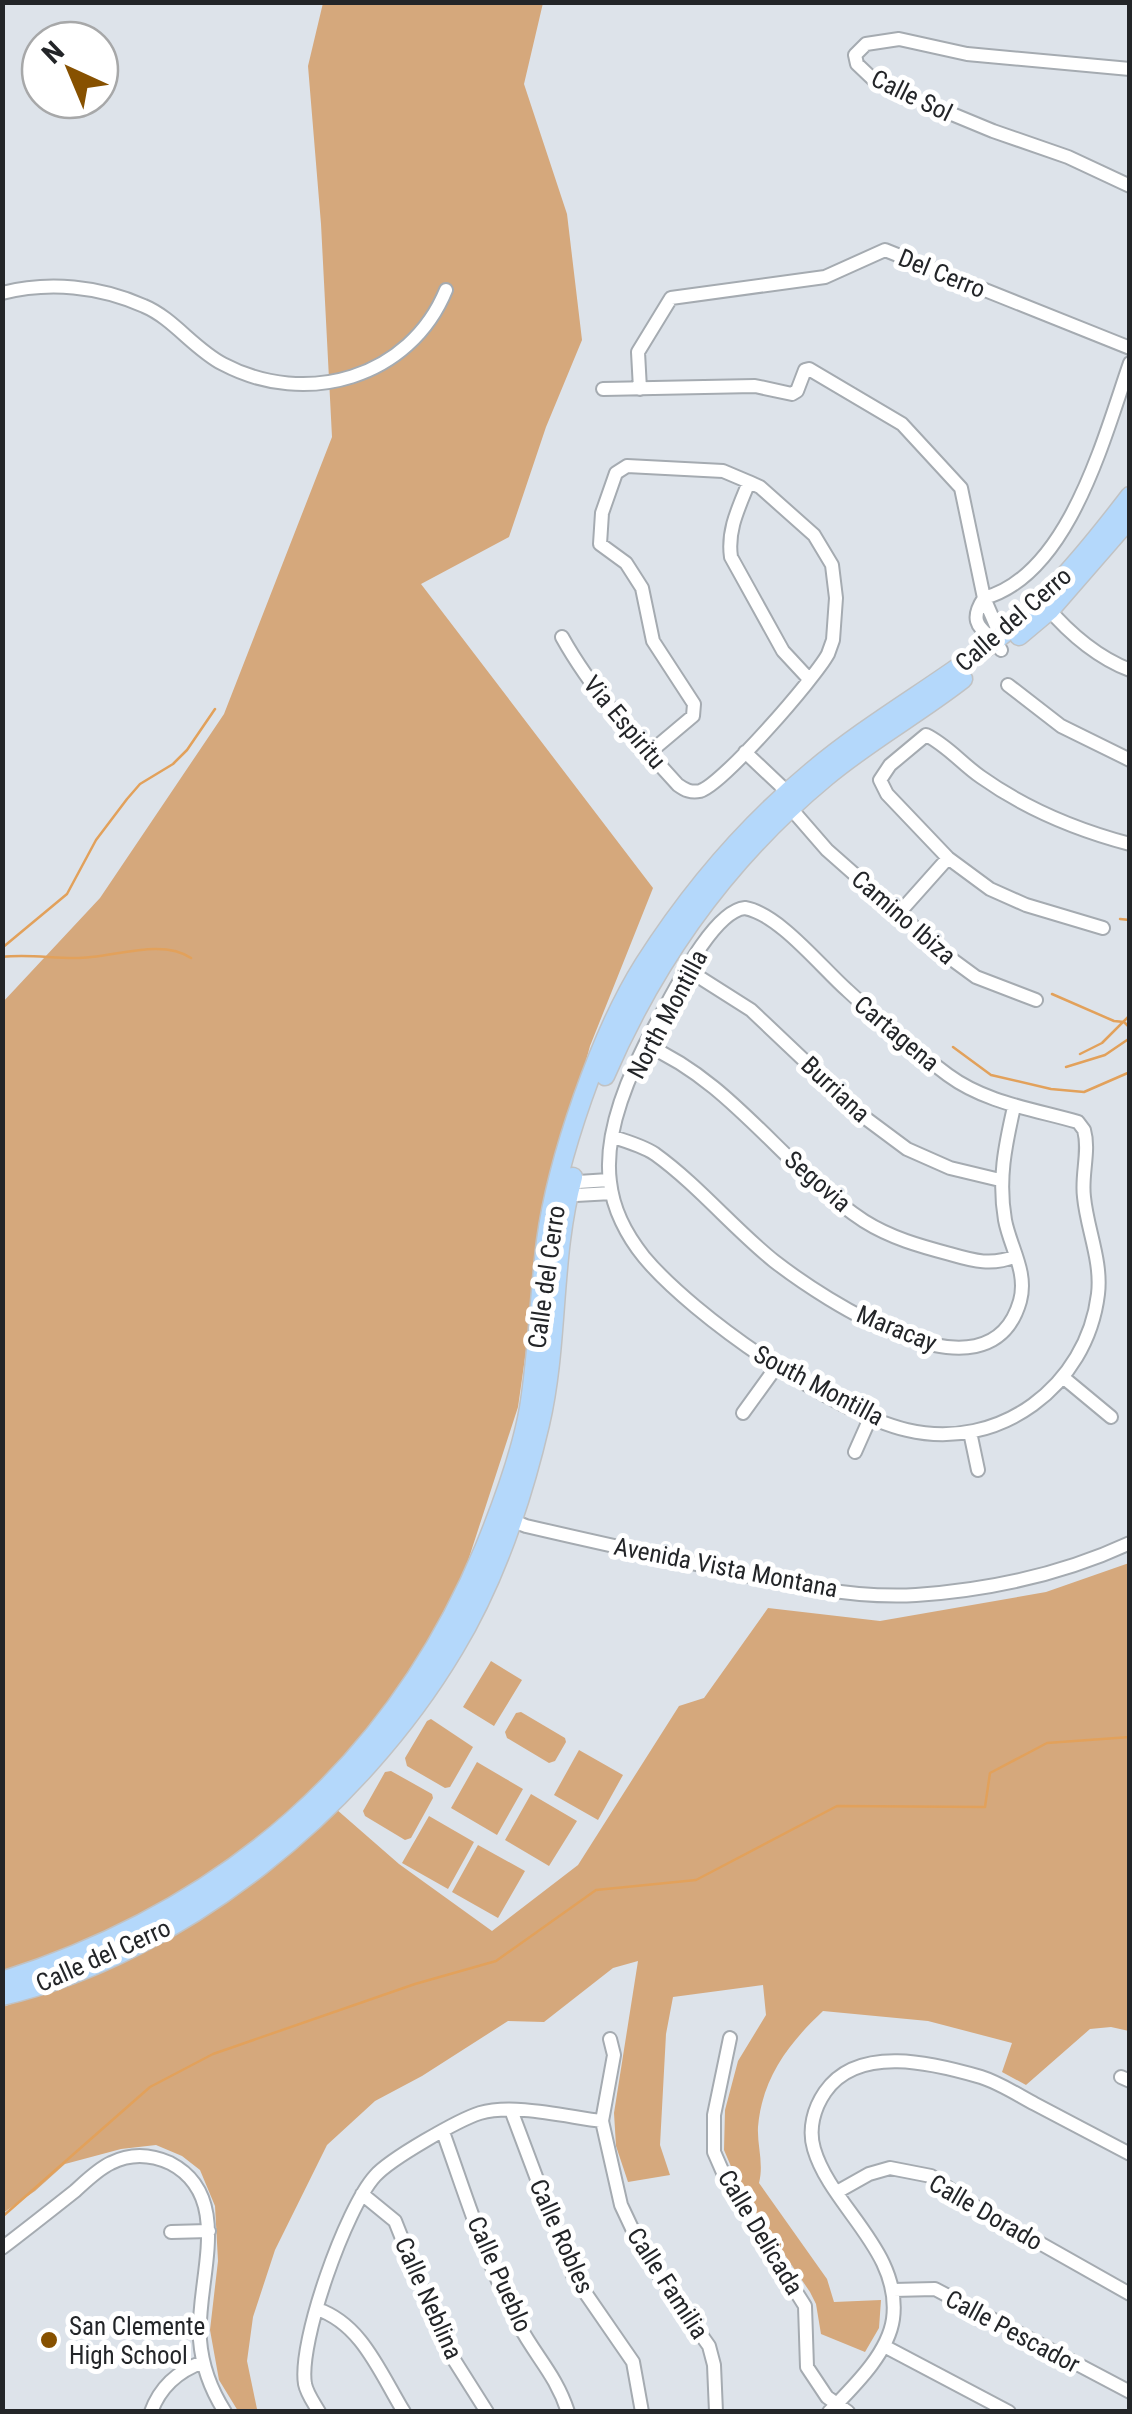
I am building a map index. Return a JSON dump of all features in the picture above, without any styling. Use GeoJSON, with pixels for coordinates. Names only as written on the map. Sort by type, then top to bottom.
{"type":"FeatureCollection","features":[{"type":"Feature","properties":{"kind":"main road","name":"Calle del Cerro"},"geometry":{"type":"LineString","coordinates":[[1046,605],[1130,496]]}},
{"type":"Feature","properties":{"kind":"main road","name":"Calle del Cerro"},"geometry":{"type":"LineString","coordinates":[[2,1996],[68,1975],[170,1926],[243,1879],[281,1850],[357,1777],[411,1714],[455,1649],[485,1589],[528,1414],[546,1238],[599,1088],[626,1025],[656,972],[740,858],[788,801],[998,645],[1046,605],[1130,518]]}},
{"type":"Feature","properties":{"kind":"main road","name":"Calle del Cerro"},"geometry":{"type":"LineString","coordinates":[[2,1981],[102,1946],[156,1918],[228,1873],[272,1839],[345,1769],[396,1706],[440,1641],[505,1518]]}},
{"type":"Feature","properties":{"kind":"street","name":"Calle Sol"},"geometry":{"type":"LineString","coordinates":[[1130,69],[967,54],[924,42],[899,40],[866,44],[855,55],[857,64],[877,83],[979,126],[1068,157],[1130,186]]}},
{"type":"Feature","properties":{"kind":"street","name":"Del Cerro"},"geometry":{"type":"LineString","coordinates":[[640,389],[638,352],[672,298],[825,276],[885,250],[1130,348]]}},
{"type":"Feature","properties":{"kind":"street"},"geometry":{"type":"LineString","coordinates":[[2,292],[35,284],[80,288],[123,299],[146,306],[202,351],[239,372],[284,382],[326,384],[365,373],[394,358],[424,333],[446,290]]}},
{"type":"Feature","properties":{"kind":"street"},"geometry":{"type":"LineString","coordinates":[[984,598],[1005,592],[1052,546],[1090,476],[1130,363]]}},
{"type":"Feature","properties":{"kind":"street"},"geometry":{"type":"LineString","coordinates":[[603,389],[756,386],[792,394],[798,391],[807,369],[902,424],[961,488],[984,598],[976,620],[987,638],[998,645]]}},
{"type":"Feature","properties":{"kind":"street"},"geometry":{"type":"LineString","coordinates":[[649,753],[693,716],[694,704],[653,641],[642,588],[626,562],[600,544],[602,513],[616,473],[627,466],[723,471],[750,482],[814,535],[832,565],[836,598],[833,640],[822,664],[746,752]]}},
{"type":"Feature","properties":{"kind":"street"},"geometry":{"type":"LineString","coordinates":[[750,482],[728,542],[730,557],[783,651],[810,679]]}},
{"type":"Feature","properties":{"kind":"street"},"geometry":{"type":"LineString","coordinates":[[1046,605],[1069,632],[1130,670]]}},
{"type":"Feature","properties":{"kind":"street","name":"Via Espiritu"},"geometry":{"type":"LineString","coordinates":[[562,637],[576,661],[649,753],[682,788],[695,792],[712,784],[746,752]]}},
{"type":"Feature","properties":{"kind":"street"},"geometry":{"type":"LineString","coordinates":[[1008,684],[1060,726],[1130,760]]}},
{"type":"Feature","properties":{"kind":"street"},"geometry":{"type":"LineString","coordinates":[[1103,928],[1026,905],[990,889],[948,858],[887,794],[880,780],[890,765],[926,735],[1007,795],[1050,817],[1130,844]]}},
{"type":"Feature","properties":{"kind":"street","name":"Camino Ibiza"},"geometry":{"type":"LineString","coordinates":[[746,752],[781,786],[788,801],[828,850],[900,913],[976,977],[1036,1000]]}},
{"type":"Feature","properties":{"kind":"street"},"geometry":{"type":"LineString","coordinates":[[900,913],[948,858]]}},
{"type":"Feature","properties":{"kind":"street","name":"North Montilla"},"geometry":{"type":"LineString","coordinates":[[611,1187],[612,1138],[620,1103],[644,1044],[707,939],[735,909]]}},
{"type":"Feature","properties":{"kind":"street","name":"Cartagena"},"geometry":{"type":"LineString","coordinates":[[735,909],[754,909],[774,923],[848,992],[949,1076],[1014,1107],[1080,1124]]}},
{"type":"Feature","properties":{"kind":"street","name":"Burriana"},"geometry":{"type":"LineString","coordinates":[[688,970],[751,1010],[864,1117],[907,1149],[950,1168],[1000,1180]]}},
{"type":"Feature","properties":{"kind":"street","name":"Segovia"},"geometry":{"type":"LineString","coordinates":[[644,1044],[689,1067],[864,1221],[906,1242],[984,1264],[1016,1256]]}},
{"type":"Feature","properties":{"kind":"street","name":"Maracay"},"geometry":{"type":"LineString","coordinates":[[612,1138],[653,1152],[774,1260],[818,1292],[929,1346],[965,1348],[983,1344],[1004,1330],[1020,1300],[1022,1278],[1005,1222],[1000,1180],[1014,1107]]}},
{"type":"Feature","properties":{"kind":"street","name":"South Montilla"},"geometry":{"type":"LineString","coordinates":[[611,1187],[626,1230],[645,1258],[728,1332],[777,1366],[871,1416],[906,1430],[970,1432],[1002,1423],[1038,1404],[1064,1378],[1094,1318],[1099,1290],[1084,1195],[1086,1134],[1080,1124]]}},
{"type":"Feature","properties":{"kind":"street"},"geometry":{"type":"LineString","coordinates":[[564,1187],[576,1194],[611,1187]]}},
{"type":"Feature","properties":{"kind":"street"},"geometry":{"type":"LineString","coordinates":[[743,1413],[777,1366]]}},
{"type":"Feature","properties":{"kind":"street"},"geometry":{"type":"LineString","coordinates":[[1064,1378],[1111,1417]]}},
{"type":"Feature","properties":{"kind":"street"},"geometry":{"type":"LineString","coordinates":[[855,1452],[871,1416]]}},
{"type":"Feature","properties":{"kind":"street"},"geometry":{"type":"LineString","coordinates":[[970,1432],[978,1470]]}},
{"type":"Feature","properties":{"kind":"street","name":"Avenida Vista Montana"},"geometry":{"type":"LineString","coordinates":[[505,1518],[761,1578],[826,1589],[913,1595],[992,1586],[1056,1571],[1130,1542]]}},
{"type":"Feature","properties":{"kind":"street","name":"Calle Delicada"},"geometry":{"type":"LineString","coordinates":[[730,2038],[714,2116],[714,2152],[728,2184],[804,2306],[808,2367],[838,2409]]}},
{"type":"Feature","properties":{"kind":"street","name":"Calle Familia"},"geometry":{"type":"LineString","coordinates":[[610,2040],[614,2056],[602,2121],[621,2205],[636,2240],[709,2346],[716,2412]]}},
{"type":"Feature","properties":{"kind":"street"},"geometry":{"type":"LineString","coordinates":[[838,2409],[884,2346],[893,2320],[892,2290],[884,2263],[814,2150],[812,2126],[817,2104],[846,2071],[869,2062],[896,2060],[981,2077],[1130,2154]]}},
{"type":"Feature","properties":{"kind":"street"},"geometry":{"type":"LineString","coordinates":[[319,2412],[305,2384],[306,2351],[352,2209],[377,2173],[442,2132],[481,2113],[510,2110],[602,2121]]}},
{"type":"Feature","properties":{"kind":"street","name":"Calle Robles"},"geometry":{"type":"LineString","coordinates":[[510,2110],[574,2274],[632,2362],[642,2412]]}},
{"type":"Feature","properties":{"kind":"street","name":"Calle Pueblo"},"geometry":{"type":"LineString","coordinates":[[442,2132],[512,2310],[558,2383],[568,2412]]}},
{"type":"Feature","properties":{"kind":"street"},"geometry":{"type":"LineString","coordinates":[[2,2248],[108,2163],[134,2155],[158,2158],[180,2169],[197,2187],[209,2231],[200,2315],[203,2362],[212,2393],[225,2412]]}},
{"type":"Feature","properties":{"kind":"street","name":"Calle Dorado"},"geometry":{"type":"LineString","coordinates":[[837,2192],[869,2174],[890,2168],[931,2176],[976,2207],[1130,2294]]}},
{"type":"Feature","properties":{"kind":"street","name":"Calle Neblina"},"geometry":{"type":"LineString","coordinates":[[362,2194],[396,2221],[444,2344],[487,2412]]}},
{"type":"Feature","properties":{"kind":"street"},"geometry":{"type":"LineString","coordinates":[[171,2232],[209,2231]]}},
{"type":"Feature","properties":{"kind":"street","name":"Calle Pescador"},"geometry":{"type":"LineString","coordinates":[[892,2290],[935,2289],[1130,2392]]}},
{"type":"Feature","properties":{"kind":"street"},"geometry":{"type":"LineString","coordinates":[[317,2309],[349,2326],[404,2412]]}},
{"type":"Feature","properties":{"kind":"street"},"geometry":{"type":"LineString","coordinates":[[884,2346],[1009,2412]]}},
{"type":"Feature","properties":{"kind":"street"},"geometry":{"type":"LineString","coordinates":[[151,2412],[168,2384],[203,2362]]}},
{"type":"Feature","properties":{"kind":"shaded area"},"geometry":{"type":"Polygon","coordinates":[[[323,3],[543,3],[524,84],[567,214],[582,340],[546,427],[509,537],[421,584],[653,888],[590,1046],[547,1203],[518,1407],[465,1570],[428,1641],[346,1758],[269,1832],[165,1903],[107,1934],[3,1972],[2,1003],[100,898],[224,714],[332,437],[308,66],[323,3]]]}},
{"type":"Feature","properties":{"kind":"shaded area"},"geometry":{"type":"Polygon","coordinates":[[[1129,1563],[1129,2031],[1111,2027],[1090,2029],[1026,2085],[1002,2072],[1012,2043],[928,2021],[823,2011],[779,2063],[765,2093],[758,2127],[759,2183],[827,2279],[834,2302],[881,2300],[879,2328],[865,2352],[821,2334],[810,2292],[742,2192],[724,2150],[725,2110],[738,2061],[766,2015],[763,1985],[673,1997],[666,2034],[660,2145],[670,2175],[628,2182],[616,2146],[614,2113],[638,1961],[613,1968],[544,2022],[508,2021],[375,2101],[327,2145],[275,2250],[253,2317],[247,2361],[257,2409],[238,2411],[219,2380],[210,2330],[218,2261],[215,2206],[200,2170],[182,2156],[156,2145],[121,2149],[65,2164],[3,2213],[3,2007],[95,1971],[182,1928],[263,1875],[336,1809],[399,1864],[492,1931],[578,1865],[679,1706],[704,1698],[768,1608],[880,1621],[1046,1592],[1129,1563]]]}},
{"type":"Feature","properties":{"kind":"shaded area"},"geometry":{"type":"Polygon","coordinates":[[[491,1661],[522,1680],[494,1726],[463,1707],[491,1661]]]}},
{"type":"Feature","properties":{"kind":"shaded area"},"geometry":{"type":"Polygon","coordinates":[[[521,1712],[565,1738],[555,1761],[549,1763],[507,1738],[505,1732],[516,1713],[521,1712]]]}},
{"type":"Feature","properties":{"kind":"shaded area"},"geometry":{"type":"Polygon","coordinates":[[[431,1719],[473,1747],[450,1787],[445,1788],[407,1766],[405,1758],[431,1719]]]}},
{"type":"Feature","properties":{"kind":"shaded area"},"geometry":{"type":"Polygon","coordinates":[[[579,1750],[623,1775],[598,1820],[554,1795],[579,1750]]]}},
{"type":"Feature","properties":{"kind":"shaded area"},"geometry":{"type":"Polygon","coordinates":[[[477,1762],[523,1789],[497,1835],[451,1808],[477,1762]]]}},
{"type":"Feature","properties":{"kind":"shaded area"},"geometry":{"type":"Polygon","coordinates":[[[391,1771],[433,1798],[411,1838],[405,1840],[363,1811],[385,1772],[391,1771]]]}},
{"type":"Feature","properties":{"kind":"shaded area"},"geometry":{"type":"Polygon","coordinates":[[[531,1794],[577,1821],[549,1866],[505,1840],[531,1794]]]}},
{"type":"Feature","properties":{"kind":"shaded area"},"geometry":{"type":"Polygon","coordinates":[[[429,1816],[474,1842],[448,1889],[402,1863],[429,1816]]]}},
{"type":"Feature","properties":{"kind":"shaded area"},"geometry":{"type":"Polygon","coordinates":[[[478,1845],[525,1871],[498,1918],[452,1892],[478,1845]]]}},
{"type":"Feature","properties":{"kind":"waterway"},"geometry":{"type":"LineString","coordinates":[[2,948],[67,894],[96,840],[127,799],[140,784],[173,764],[187,750],[215,709]]}},
{"type":"Feature","properties":{"kind":"waterway"},"geometry":{"type":"LineString","coordinates":[[1120,919],[1130,920]]}},
{"type":"Feature","properties":{"kind":"waterway"},"geometry":{"type":"LineString","coordinates":[[2,957],[88,957],[165,949],[191,958]]}},
{"type":"Feature","properties":{"kind":"waterway"},"geometry":{"type":"LineString","coordinates":[[1052,994],[1124,1022],[1130,1028]]}},
{"type":"Feature","properties":{"kind":"waterway"},"geometry":{"type":"LineString","coordinates":[[1080,1054],[1102,1043],[1130,1015]]}},
{"type":"Feature","properties":{"kind":"waterway"},"geometry":{"type":"LineString","coordinates":[[1066,1067],[1105,1055],[1130,1038]]}},
{"type":"Feature","properties":{"kind":"waterway"},"geometry":{"type":"LineString","coordinates":[[953,1047],[991,1075],[1051,1089],[1084,1092],[1130,1072]]}},
{"type":"Feature","properties":{"kind":"waterway"},"geometry":{"type":"LineString","coordinates":[[2,2217],[150,2087],[213,2054],[415,1984],[496,1961],[596,1890],[696,1880],[837,1806],[985,1807],[990,1773],[1047,1743],[1130,1737]]}},
{"type":"Feature","properties":{"kind":"place","name":"San Clemente High School"},"geometry":{"type":"Point","coordinates":[49,2340]}}]}
